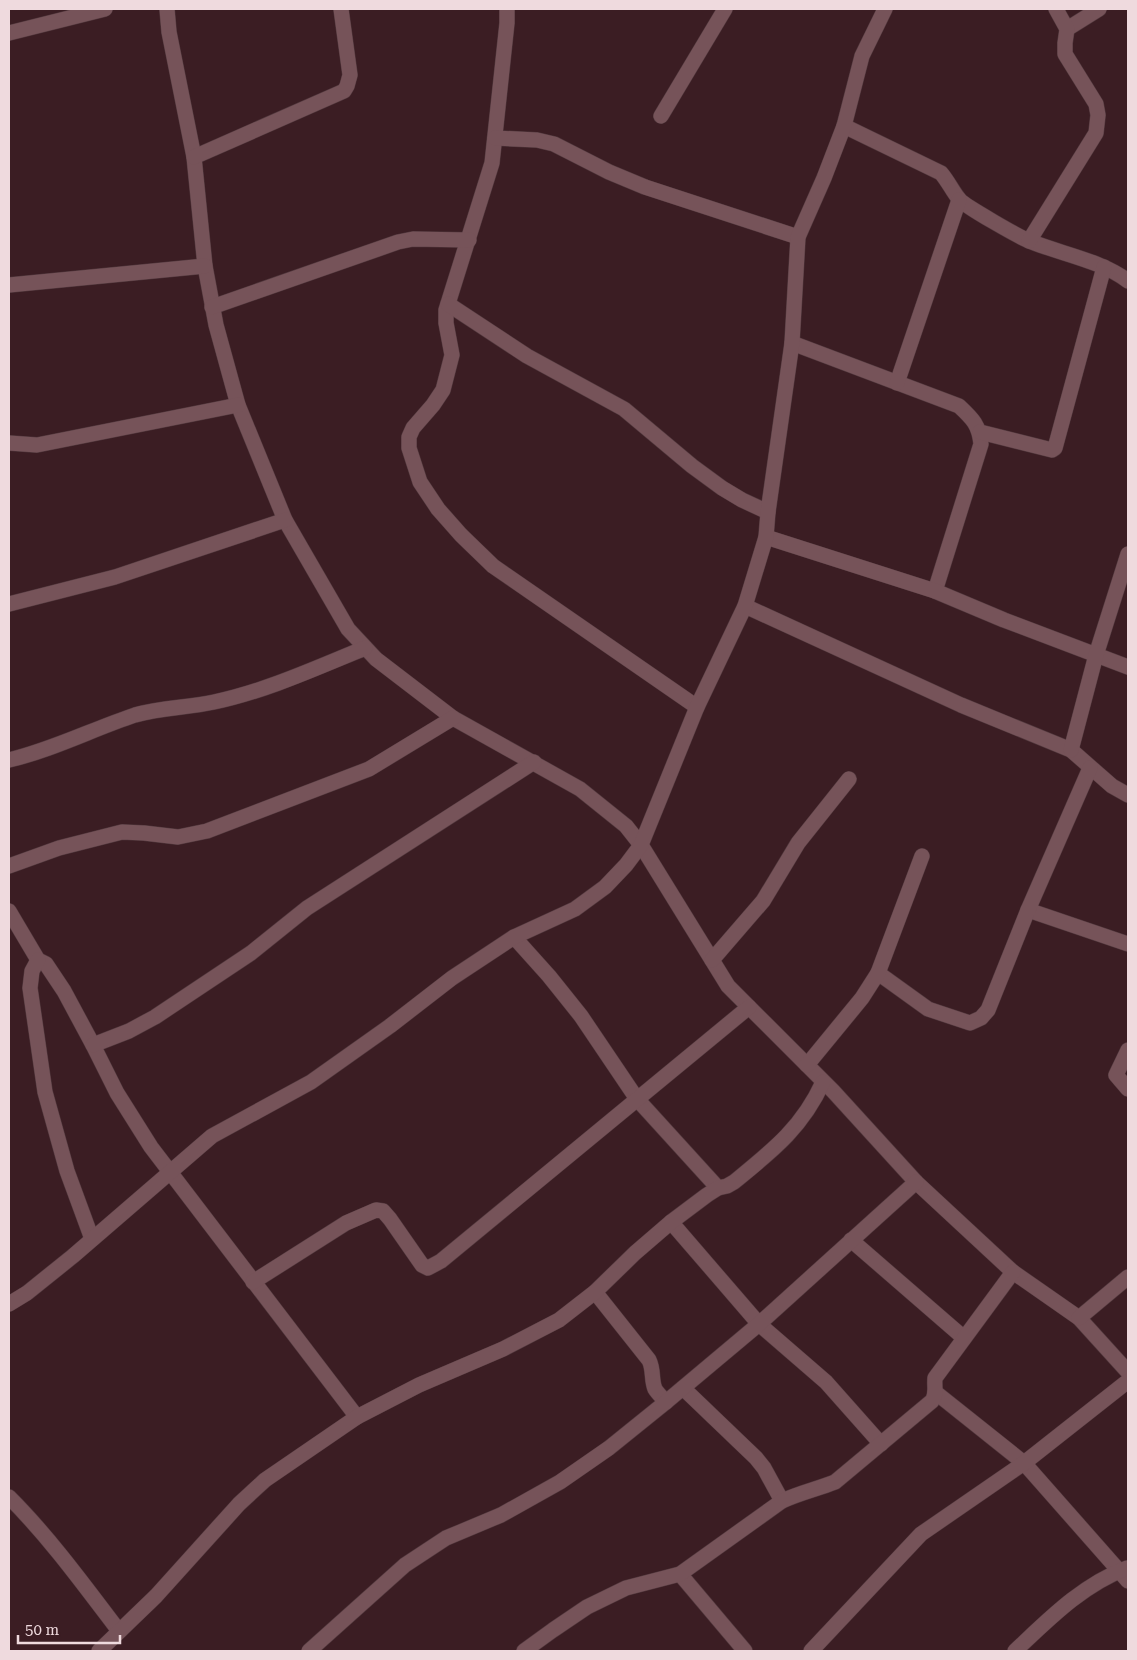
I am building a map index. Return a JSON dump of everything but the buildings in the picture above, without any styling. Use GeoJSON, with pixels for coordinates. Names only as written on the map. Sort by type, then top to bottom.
{"type":"FeatureCollection","features":[{"type":"Feature","properties":{"kind":"street"},"geometry":{"type":"LineString","coordinates":[[9,33],[105,9]]}},
{"type":"Feature","properties":{"kind":"street"},"geometry":{"type":"LineString","coordinates":[[167,9],[169,32],[194,157],[205,266],[212,307],[238,405],[285,520],[348,629],[384,665],[454,718],[580,789],[626,826],[641,845],[728,986],[808,1065],[916,1182],[1013,1272],[1079,1318],[1128,1372]]}},
{"type":"Feature","properties":{"kind":"street"},"geometry":{"type":"LineString","coordinates":[[194,157],[344,91],[350,75],[341,9]]}},
{"type":"Feature","properties":{"kind":"street"},"geometry":{"type":"LineString","coordinates":[[508,9],[492,163],[446,310],[446,323],[452,355],[443,390],[413,428],[409,437],[409,448],[420,482],[438,509],[461,535],[494,566],[698,707]]}},
{"type":"Feature","properties":{"kind":"street"},"geometry":{"type":"LineString","coordinates":[[661,116],[725,9]]}},
{"type":"Feature","properties":{"kind":"street"},"geometry":{"type":"LineString","coordinates":[[9,1304],[27,1293],[212,1136],[310,1082],[390,1026],[452,978],[514,937],[575,909],[605,887],[626,865],[641,845],[698,707],[745,606],[766,537],[792,343],[798,237],[844,126],[862,56],[885,9]]}},
{"type":"Feature","properties":{"kind":"street"},"geometry":{"type":"LineString","coordinates":[[1029,241],[1096,133],[1098,115],[1096,104],[1066,54],[1067,29],[1056,9]]}},
{"type":"Feature","properties":{"kind":"street"},"geometry":{"type":"LineString","coordinates":[[1067,29],[1100,9]]}},
{"type":"Feature","properties":{"kind":"street"},"geometry":{"type":"LineString","coordinates":[[844,126],[941,173],[951,185],[959,200],[1029,241],[1104,267],[1121,275],[1128,281]]}},
{"type":"Feature","properties":{"kind":"street"},"geometry":{"type":"LineString","coordinates":[[495,138],[537,140],[554,144],[609,172],[645,187],[798,237]]}},
{"type":"Feature","properties":{"kind":"street"},"geometry":{"type":"LineString","coordinates":[[897,382],[959,200]]}},
{"type":"Feature","properties":{"kind":"street"},"geometry":{"type":"LineString","coordinates":[[212,307],[398,242],[414,239],[469,240]]}},
{"type":"Feature","properties":{"kind":"street"},"geometry":{"type":"LineString","coordinates":[[9,285],[205,266]]}},
{"type":"Feature","properties":{"kind":"street"},"geometry":{"type":"LineString","coordinates":[[980,432],[1052,450],[1055,448],[1104,267]]}},
{"type":"Feature","properties":{"kind":"street"},"geometry":{"type":"LineString","coordinates":[[448,304],[527,356],[624,409],[692,466],[722,488],[768,512]]}},
{"type":"Feature","properties":{"kind":"street"},"geometry":{"type":"LineString","coordinates":[[792,343],[959,406],[970,416],[980,432],[981,444],[935,591]]}},
{"type":"Feature","properties":{"kind":"street"},"geometry":{"type":"LineString","coordinates":[[9,443],[37,446],[238,405]]}},
{"type":"Feature","properties":{"kind":"street"},"geometry":{"type":"LineString","coordinates":[[9,604],[115,577],[285,520]]}},
{"type":"Feature","properties":{"kind":"street"},"geometry":{"type":"LineString","coordinates":[[766,537],[935,591],[1004,620],[1128,667]]}},
{"type":"Feature","properties":{"kind":"street"},"geometry":{"type":"LineString","coordinates":[[1071,750],[1096,655],[1128,554]]}},
{"type":"Feature","properties":{"kind":"street"},"geometry":{"type":"LineString","coordinates":[[745,606],[961,705],[1071,750],[1112,786],[1128,795]]}},
{"type":"Feature","properties":{"kind":"street"},"geometry":{"type":"LineString","coordinates":[[9,760],[28,755],[136,715],[164,708],[215,702],[245,694],[365,648]]}},
{"type":"Feature","properties":{"kind":"street"},"geometry":{"type":"LineString","coordinates":[[9,866],[59,848],[122,832],[178,837],[207,831],[369,768],[454,718]]}},
{"type":"Feature","properties":{"kind":"street"},"geometry":{"type":"LineString","coordinates":[[94,1045],[129,1031],[155,1017],[251,953],[307,908],[436,827],[534,762]]}},
{"type":"Feature","properties":{"kind":"street"},"geometry":{"type":"LineString","coordinates":[[878,973],[928,1009],[970,1022],[981,1018],[988,1010],[1028,910],[1090,768]]}},
{"type":"Feature","properties":{"kind":"street"},"geometry":{"type":"LineString","coordinates":[[712,960],[763,901],[798,843],[850,780]]}},
{"type":"Feature","properties":{"kind":"street"},"geometry":{"type":"LineString","coordinates":[[808,1065],[862,998],[878,973],[922,856]]}},
{"type":"Feature","properties":{"kind":"street"},"geometry":{"type":"LineString","coordinates":[[1028,910],[1128,944]]}},
{"type":"Feature","properties":{"kind":"street"},"geometry":{"type":"LineString","coordinates":[[9,911],[38,960],[46,964],[64,991],[94,1045],[117,1094],[150,1147],[358,1417]]}},
{"type":"Feature","properties":{"kind":"street"},"geometry":{"type":"LineString","coordinates":[[514,937],[581,1016],[637,1099],[718,1188]]}},
{"type":"Feature","properties":{"kind":"street"},"geometry":{"type":"LineString","coordinates":[[38,960],[32,971],[30,988],[46,1092],[67,1171],[92,1239]]}},
{"type":"Feature","properties":{"kind":"street"},"geometry":{"type":"LineString","coordinates":[[253,1282],[346,1223],[376,1210],[383,1211],[390,1218],[422,1265],[428,1268],[441,1261],[749,1007]]}},
{"type":"Feature","properties":{"kind":"street"},"geometry":{"type":"LineString","coordinates":[[1128,1050],[1116,1075],[1128,1089]]}},
{"type":"Feature","properties":{"kind":"street"},"geometry":{"type":"LineString","coordinates":[[99,1651],[176,1574],[238,1504],[265,1480],[358,1417],[419,1385],[503,1349],[558,1320],[595,1292],[635,1253],[671,1222],[718,1188],[734,1182],[784,1141],[815,1099],[823,1082]]}},
{"type":"Feature","properties":{"kind":"street"},"geometry":{"type":"LineString","coordinates":[[310,1651],[405,1565],[446,1538],[501,1515],[560,1482],[609,1448],[759,1324],[916,1182]]}},
{"type":"Feature","properties":{"kind":"street"},"geometry":{"type":"LineString","coordinates":[[671,1222],[759,1324],[826,1382],[881,1444]]}},
{"type":"Feature","properties":{"kind":"street"},"geometry":{"type":"LineString","coordinates":[[851,1240],[964,1338]]}},
{"type":"Feature","properties":{"kind":"street"},"geometry":{"type":"LineString","coordinates":[[524,1651],[587,1607],[626,1588],[680,1574],[782,1501],[799,1493],[835,1482],[932,1401],[935,1392],[935,1378],[1013,1272]]}},
{"type":"Feature","properties":{"kind":"street"},"geometry":{"type":"LineString","coordinates":[[1079,1318],[1128,1276]]}},
{"type":"Feature","properties":{"kind":"street"},"geometry":{"type":"LineString","coordinates":[[595,1292],[650,1360],[656,1389],[666,1402]]}},
{"type":"Feature","properties":{"kind":"street"},"geometry":{"type":"LineString","coordinates":[[811,1651],[921,1534],[1024,1463],[1128,1381]]}},
{"type":"Feature","properties":{"kind":"street"},"geometry":{"type":"LineString","coordinates":[[683,1388],[756,1458],[764,1468],[782,1501]]}},
{"type":"Feature","properties":{"kind":"street"},"geometry":{"type":"LineString","coordinates":[[935,1392],[1024,1463],[1125,1573],[1091,1586],[1062,1607],[1015,1651]]}},
{"type":"Feature","properties":{"kind":"street"},"geometry":{"type":"LineString","coordinates":[[9,1497],[56,1549],[119,1631]]}},
{"type":"Feature","properties":{"kind":"street"},"geometry":{"type":"LineString","coordinates":[[680,1574],[745,1651]]}}]}
